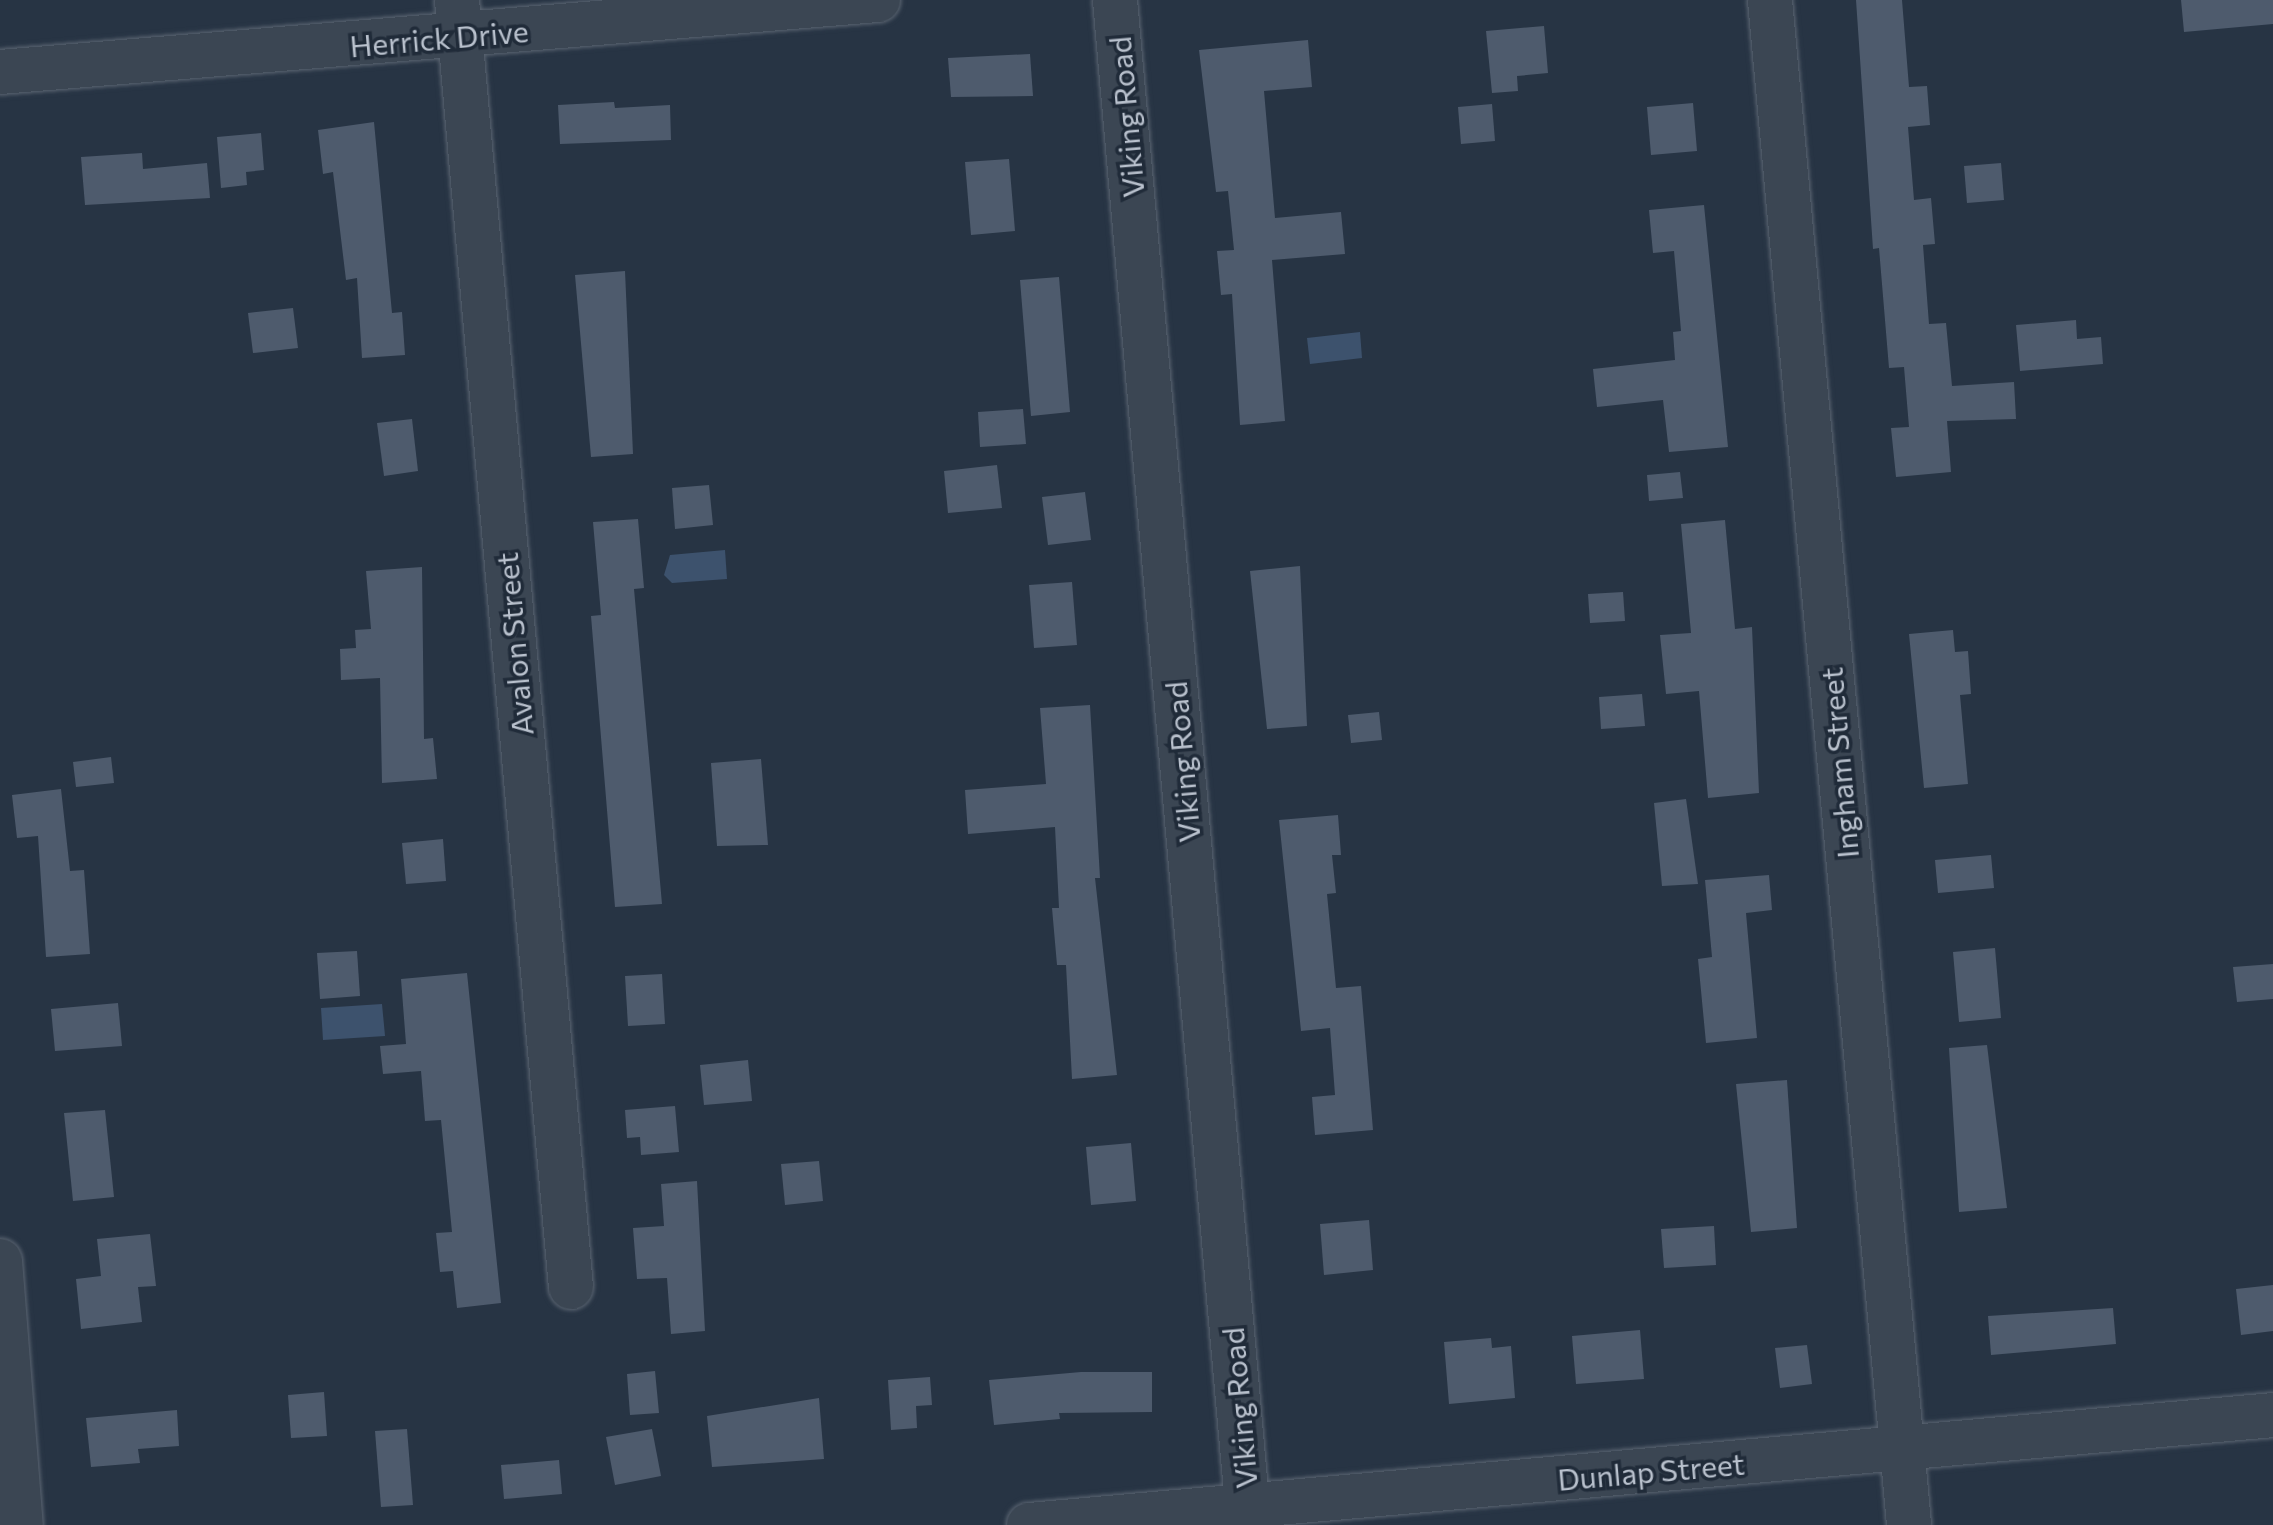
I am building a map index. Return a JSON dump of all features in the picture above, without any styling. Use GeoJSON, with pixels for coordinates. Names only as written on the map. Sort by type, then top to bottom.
{"type":"FeatureCollection","features":[{"type":"Feature","properties":{"kind":"street","name":"Herrick Drive"},"geometry":{"type":"LineString","coordinates":[[0,72],[458,18],[878,0]]}},
{"type":"Feature","properties":{"kind":"street","name":"Viking Road"},"geometry":{"type":"LineString","coordinates":[[1115,0],[1248,1515]]}},
{"type":"Feature","properties":{"kind":"street","name":"Ingham Street"},"geometry":{"type":"LineString","coordinates":[[1770,0],[1909,1525]]}},
{"type":"Feature","properties":{"kind":"street","name":"Avalon Street"},"geometry":{"type":"LineString","coordinates":[[458,18],[571,1287]]}},
{"type":"Feature","properties":{"kind":"street"},"geometry":{"type":"LineString","coordinates":[[0,1261],[21,1525]]}},
{"type":"Feature","properties":{"kind":"street","name":"Dunlap Street"},"geometry":{"type":"LineString","coordinates":[[1029,1525],[1248,1515],[2273,1415]]}},
{"type":"Feature","properties":{"kind":"water"},"geometry":{"type":"Polygon","coordinates":[[[1360,332],[1362,358],[1310,364],[1307,338],[1360,332]]]}},
{"type":"Feature","properties":{"kind":"water"},"geometry":{"type":"Polygon","coordinates":[[[725,550],[727,579],[672,583],[664,575],[670,555],[725,550]]]}},
{"type":"Feature","properties":{"kind":"water"},"geometry":{"type":"Polygon","coordinates":[[[382,1004],[385,1036],[323,1040],[321,1008],[382,1004]]]}},
{"type":"Feature","properties":{"kind":"building"},"geometry":{"type":"Polygon","coordinates":[[[1856,0],[1902,0],[1909,87],[1927,86],[1930,125],[1908,127],[1914,200],[1931,198],[1935,244],[1923,245],[1929,324],[1946,323],[1952,386],[2014,382],[2016,419],[1947,421],[1951,472],[1896,477],[1891,428],[1909,427],[1904,367],[1889,368],[1879,248],[1873,249],[1856,0]]]}},
{"type":"Feature","properties":{"kind":"building"},"geometry":{"type":"Polygon","coordinates":[[[2181,0],[2273,0],[2273,24],[2184,32],[2181,0]]]}},
{"type":"Feature","properties":{"kind":"building"},"geometry":{"type":"Polygon","coordinates":[[[1544,26],[1548,73],[1517,76],[1518,91],[1492,93],[1486,31],[1544,26]]]}},
{"type":"Feature","properties":{"kind":"building"},"geometry":{"type":"Polygon","coordinates":[[[1308,40],[1312,87],[1264,91],[1275,218],[1341,212],[1345,254],[1272,260],[1285,421],[1240,425],[1232,294],[1221,295],[1217,251],[1234,250],[1228,191],[1216,192],[1199,50],[1308,40]]]}},
{"type":"Feature","properties":{"kind":"building"},"geometry":{"type":"Polygon","coordinates":[[[1030,54],[1033,96],[951,97],[948,58],[1030,54]]]}},
{"type":"Feature","properties":{"kind":"building"},"geometry":{"type":"Polygon","coordinates":[[[614,102],[615,108],[670,105],[671,140],[560,144],[558,105],[614,102]]]}},
{"type":"Feature","properties":{"kind":"building"},"geometry":{"type":"Polygon","coordinates":[[[1693,103],[1697,151],[1651,155],[1647,107],[1693,103]]]}},
{"type":"Feature","properties":{"kind":"building"},"geometry":{"type":"Polygon","coordinates":[[[1492,104],[1495,141],[1461,144],[1458,107],[1492,104]]]}},
{"type":"Feature","properties":{"kind":"building"},"geometry":{"type":"Polygon","coordinates":[[[374,122],[392,313],[402,312],[405,355],[362,358],[357,278],[346,280],[333,172],[323,174],[318,130],[374,122]]]}},
{"type":"Feature","properties":{"kind":"building"},"geometry":{"type":"Polygon","coordinates":[[[261,133],[264,170],[246,172],[247,185],[221,188],[217,137],[261,133]]]}},
{"type":"Feature","properties":{"kind":"building"},"geometry":{"type":"Polygon","coordinates":[[[142,153],[143,169],[207,163],[210,198],[85,205],[81,157],[142,153]]]}},
{"type":"Feature","properties":{"kind":"building"},"geometry":{"type":"Polygon","coordinates":[[[1009,159],[1015,231],[971,235],[965,162],[1009,159]]]}},
{"type":"Feature","properties":{"kind":"building"},"geometry":{"type":"Polygon","coordinates":[[[2001,163],[2004,200],[1967,203],[1964,166],[2001,163]]]}},
{"type":"Feature","properties":{"kind":"building"},"geometry":{"type":"Polygon","coordinates":[[[1704,205],[1728,447],[1669,452],[1663,400],[1597,407],[1593,369],[1675,360],[1673,332],[1681,331],[1674,251],[1653,253],[1649,210],[1704,205]]]}},
{"type":"Feature","properties":{"kind":"building"},"geometry":{"type":"Polygon","coordinates":[[[625,271],[633,454],[591,457],[575,275],[625,271]]]}},
{"type":"Feature","properties":{"kind":"building"},"geometry":{"type":"Polygon","coordinates":[[[1059,277],[1070,412],[1031,416],[1020,280],[1059,277]]]}},
{"type":"Feature","properties":{"kind":"building"},"geometry":{"type":"Polygon","coordinates":[[[293,308],[298,348],[253,353],[248,313],[293,308]]]}},
{"type":"Feature","properties":{"kind":"building"},"geometry":{"type":"Polygon","coordinates":[[[2076,320],[2077,339],[2101,337],[2103,364],[2020,371],[2016,325],[2076,320]]]}},
{"type":"Feature","properties":{"kind":"building"},"geometry":{"type":"Polygon","coordinates":[[[1023,409],[1026,444],[980,447],[978,412],[1023,409]]]}},
{"type":"Feature","properties":{"kind":"building"},"geometry":{"type":"Polygon","coordinates":[[[412,419],[418,471],[384,476],[377,423],[412,419]]]}},
{"type":"Feature","properties":{"kind":"building"},"geometry":{"type":"Polygon","coordinates":[[[997,465],[1002,508],[948,513],[944,471],[997,465]]]}},
{"type":"Feature","properties":{"kind":"building"},"geometry":{"type":"Polygon","coordinates":[[[1680,472],[1683,498],[1649,501],[1647,475],[1680,472]]]}},
{"type":"Feature","properties":{"kind":"building"},"geometry":{"type":"Polygon","coordinates":[[[709,485],[713,525],[675,529],[672,488],[709,485]]]}},
{"type":"Feature","properties":{"kind":"building"},"geometry":{"type":"Polygon","coordinates":[[[1085,492],[1091,540],[1048,545],[1042,497],[1085,492]]]}},
{"type":"Feature","properties":{"kind":"building"},"geometry":{"type":"Polygon","coordinates":[[[638,519],[644,588],[634,589],[662,904],[615,907],[591,616],[601,615],[593,522],[638,519]]]}},
{"type":"Feature","properties":{"kind":"building"},"geometry":{"type":"Polygon","coordinates":[[[1725,520],[1735,629],[1752,627],[1759,793],[1708,798],[1699,691],[1666,694],[1660,635],[1691,633],[1681,524],[1725,520]]]}},
{"type":"Feature","properties":{"kind":"building"},"geometry":{"type":"Polygon","coordinates":[[[1300,566],[1307,726],[1267,729],[1250,571],[1300,566]]]}},
{"type":"Feature","properties":{"kind":"building"},"geometry":{"type":"Polygon","coordinates":[[[422,567],[424,739],[433,738],[437,779],[382,783],[380,678],[341,680],[340,649],[356,648],[355,630],[371,629],[366,571],[422,567]]]}},
{"type":"Feature","properties":{"kind":"building"},"geometry":{"type":"Polygon","coordinates":[[[1072,582],[1077,645],[1034,648],[1029,585],[1072,582]]]}},
{"type":"Feature","properties":{"kind":"building"},"geometry":{"type":"Polygon","coordinates":[[[1623,592],[1625,621],[1590,623],[1588,594],[1623,592]]]}},
{"type":"Feature","properties":{"kind":"building"},"geometry":{"type":"Polygon","coordinates":[[[1953,630],[1955,652],[1968,651],[1971,694],[1960,695],[1968,784],[1924,788],[1909,634],[1953,630]]]}},
{"type":"Feature","properties":{"kind":"building"},"geometry":{"type":"Polygon","coordinates":[[[1642,694],[1645,726],[1601,729],[1599,697],[1642,694]]]}},
{"type":"Feature","properties":{"kind":"building"},"geometry":{"type":"Polygon","coordinates":[[[1090,705],[1100,878],[1095,878],[1117,1075],[1072,1079],[1066,965],[1057,965],[1052,908],[1059,908],[1055,827],[968,834],[965,790],[1046,784],[1040,708],[1090,705]]]}},
{"type":"Feature","properties":{"kind":"building"},"geometry":{"type":"Polygon","coordinates":[[[1379,712],[1382,740],[1351,743],[1348,715],[1379,712]]]}},
{"type":"Feature","properties":{"kind":"building"},"geometry":{"type":"Polygon","coordinates":[[[111,757],[114,783],[76,787],[73,762],[111,757]]]}},
{"type":"Feature","properties":{"kind":"building"},"geometry":{"type":"Polygon","coordinates":[[[761,759],[768,845],[717,846],[711,763],[761,759]]]}},
{"type":"Feature","properties":{"kind":"building"},"geometry":{"type":"Polygon","coordinates":[[[61,789],[70,871],[84,870],[90,954],[46,957],[38,836],[17,838],[12,795],[61,789]]]}},
{"type":"Feature","properties":{"kind":"building"},"geometry":{"type":"Polygon","coordinates":[[[1686,799],[1698,884],[1662,886],[1654,803],[1686,799]]]}},
{"type":"Feature","properties":{"kind":"building"},"geometry":{"type":"Polygon","coordinates":[[[1338,815],[1341,855],[1332,855],[1336,893],[1327,894],[1336,988],[1361,986],[1373,1130],[1315,1135],[1312,1097],[1335,1095],[1330,1028],[1301,1031],[1279,820],[1338,815]]]}},
{"type":"Feature","properties":{"kind":"building"},"geometry":{"type":"Polygon","coordinates":[[[443,839],[446,881],[406,884],[402,843],[443,839]]]}},
{"type":"Feature","properties":{"kind":"building"},"geometry":{"type":"Polygon","coordinates":[[[1991,855],[1994,888],[1938,893],[1935,860],[1991,855]]]}},
{"type":"Feature","properties":{"kind":"building"},"geometry":{"type":"Polygon","coordinates":[[[1769,875],[1772,910],[1746,913],[1757,1038],[1706,1043],[1698,959],[1712,957],[1705,880],[1769,875]]]}},
{"type":"Feature","properties":{"kind":"building"},"geometry":{"type":"Polygon","coordinates":[[[1995,948],[2001,1018],[1959,1022],[1953,952],[1995,948]]]}},
{"type":"Feature","properties":{"kind":"building"},"geometry":{"type":"Polygon","coordinates":[[[357,951],[360,996],[320,999],[317,953],[357,951]]]}},
{"type":"Feature","properties":{"kind":"building"},"geometry":{"type":"Polygon","coordinates":[[[2273,964],[2273,999],[2237,1002],[2233,967],[2273,964]]]}},
{"type":"Feature","properties":{"kind":"building"},"geometry":{"type":"Polygon","coordinates":[[[467,973],[501,1303],[457,1308],[453,1271],[440,1272],[436,1233],[452,1232],[441,1120],[425,1121],[421,1071],[383,1074],[380,1046],[406,1044],[401,979],[467,973]]]}},
{"type":"Feature","properties":{"kind":"building"},"geometry":{"type":"Polygon","coordinates":[[[662,974],[665,1024],[628,1026],[625,976],[662,974]]]}},
{"type":"Feature","properties":{"kind":"building"},"geometry":{"type":"Polygon","coordinates":[[[118,1003],[122,1046],[55,1051],[51,1009],[118,1003]]]}},
{"type":"Feature","properties":{"kind":"building"},"geometry":{"type":"Polygon","coordinates":[[[1987,1045],[2007,1208],[1959,1212],[1949,1048],[1987,1045]]]}},
{"type":"Feature","properties":{"kind":"building"},"geometry":{"type":"Polygon","coordinates":[[[748,1060],[752,1101],[704,1105],[700,1065],[748,1060]]]}},
{"type":"Feature","properties":{"kind":"building"},"geometry":{"type":"Polygon","coordinates":[[[1787,1080],[1797,1228],[1751,1232],[1736,1084],[1787,1080]]]}},
{"type":"Feature","properties":{"kind":"building"},"geometry":{"type":"Polygon","coordinates":[[[675,1106],[679,1152],[641,1155],[640,1137],[627,1138],[625,1110],[675,1106]]]}},
{"type":"Feature","properties":{"kind":"building"},"geometry":{"type":"Polygon","coordinates":[[[105,1110],[114,1197],[73,1201],[64,1113],[105,1110]]]}},
{"type":"Feature","properties":{"kind":"building"},"geometry":{"type":"Polygon","coordinates":[[[1131,1143],[1136,1201],[1091,1205],[1086,1147],[1131,1143]]]}},
{"type":"Feature","properties":{"kind":"building"},"geometry":{"type":"Polygon","coordinates":[[[819,1161],[823,1201],[785,1205],[781,1164],[819,1161]]]}},
{"type":"Feature","properties":{"kind":"building"},"geometry":{"type":"Polygon","coordinates":[[[697,1181],[705,1331],[671,1334],[667,1278],[637,1279],[633,1228],[664,1226],[661,1184],[697,1181]]]}},
{"type":"Feature","properties":{"kind":"building"},"geometry":{"type":"Polygon","coordinates":[[[1369,1220],[1373,1270],[1324,1275],[1320,1224],[1369,1220]]]}},
{"type":"Feature","properties":{"kind":"building"},"geometry":{"type":"Polygon","coordinates":[[[1714,1226],[1716,1265],[1664,1268],[1661,1229],[1714,1226]]]}},
{"type":"Feature","properties":{"kind":"building"},"geometry":{"type":"Polygon","coordinates":[[[150,1234],[156,1286],[138,1287],[142,1322],[81,1329],[76,1279],[101,1276],[97,1239],[150,1234]]]}},
{"type":"Feature","properties":{"kind":"building"},"geometry":{"type":"Polygon","coordinates":[[[2273,1285],[2273,1331],[2241,1335],[2236,1289],[2273,1285]]]}},
{"type":"Feature","properties":{"kind":"building"},"geometry":{"type":"Polygon","coordinates":[[[2113,1308],[2116,1344],[1991,1355],[1988,1316],[2113,1308]]]}},
{"type":"Feature","properties":{"kind":"building"},"geometry":{"type":"Polygon","coordinates":[[[1640,1330],[1644,1379],[1576,1384],[1572,1336],[1640,1330]]]}},
{"type":"Feature","properties":{"kind":"building"},"geometry":{"type":"Polygon","coordinates":[[[1491,1338],[1492,1348],[1511,1346],[1515,1398],[1449,1404],[1444,1342],[1491,1338]]]}},
{"type":"Feature","properties":{"kind":"building"},"geometry":{"type":"Polygon","coordinates":[[[1807,1345],[1812,1384],[1780,1388],[1775,1348],[1807,1345]]]}},
{"type":"Feature","properties":{"kind":"building"},"geometry":{"type":"Polygon","coordinates":[[[655,1371],[659,1413],[630,1415],[627,1374],[655,1371]]]}},
{"type":"Feature","properties":{"kind":"building"},"geometry":{"type":"Polygon","coordinates":[[[1081,1372],[1152,1372],[1152,1412],[1059,1413],[1060,1419],[994,1425],[989,1380],[1081,1372]]]}},
{"type":"Feature","properties":{"kind":"building"},"geometry":{"type":"Polygon","coordinates":[[[930,1377],[932,1405],[916,1406],[917,1428],[891,1430],[888,1380],[930,1377]]]}},
{"type":"Feature","properties":{"kind":"building"},"geometry":{"type":"Polygon","coordinates":[[[324,1392],[327,1436],[291,1438],[288,1395],[324,1392]]]}},
{"type":"Feature","properties":{"kind":"building"},"geometry":{"type":"Polygon","coordinates":[[[819,1398],[824,1459],[712,1467],[707,1416],[819,1398]]]}},
{"type":"Feature","properties":{"kind":"building"},"geometry":{"type":"Polygon","coordinates":[[[177,1410],[179,1446],[138,1449],[140,1463],[91,1467],[86,1418],[177,1410]]]}},
{"type":"Feature","properties":{"kind":"building"},"geometry":{"type":"Polygon","coordinates":[[[407,1429],[413,1505],[381,1507],[375,1431],[407,1429]]]}},
{"type":"Feature","properties":{"kind":"building"},"geometry":{"type":"Polygon","coordinates":[[[652,1429],[661,1476],[615,1485],[606,1437],[652,1429]]]}},
{"type":"Feature","properties":{"kind":"building"},"geometry":{"type":"Polygon","coordinates":[[[559,1460],[562,1494],[504,1499],[501,1465],[559,1460]]]}}]}
